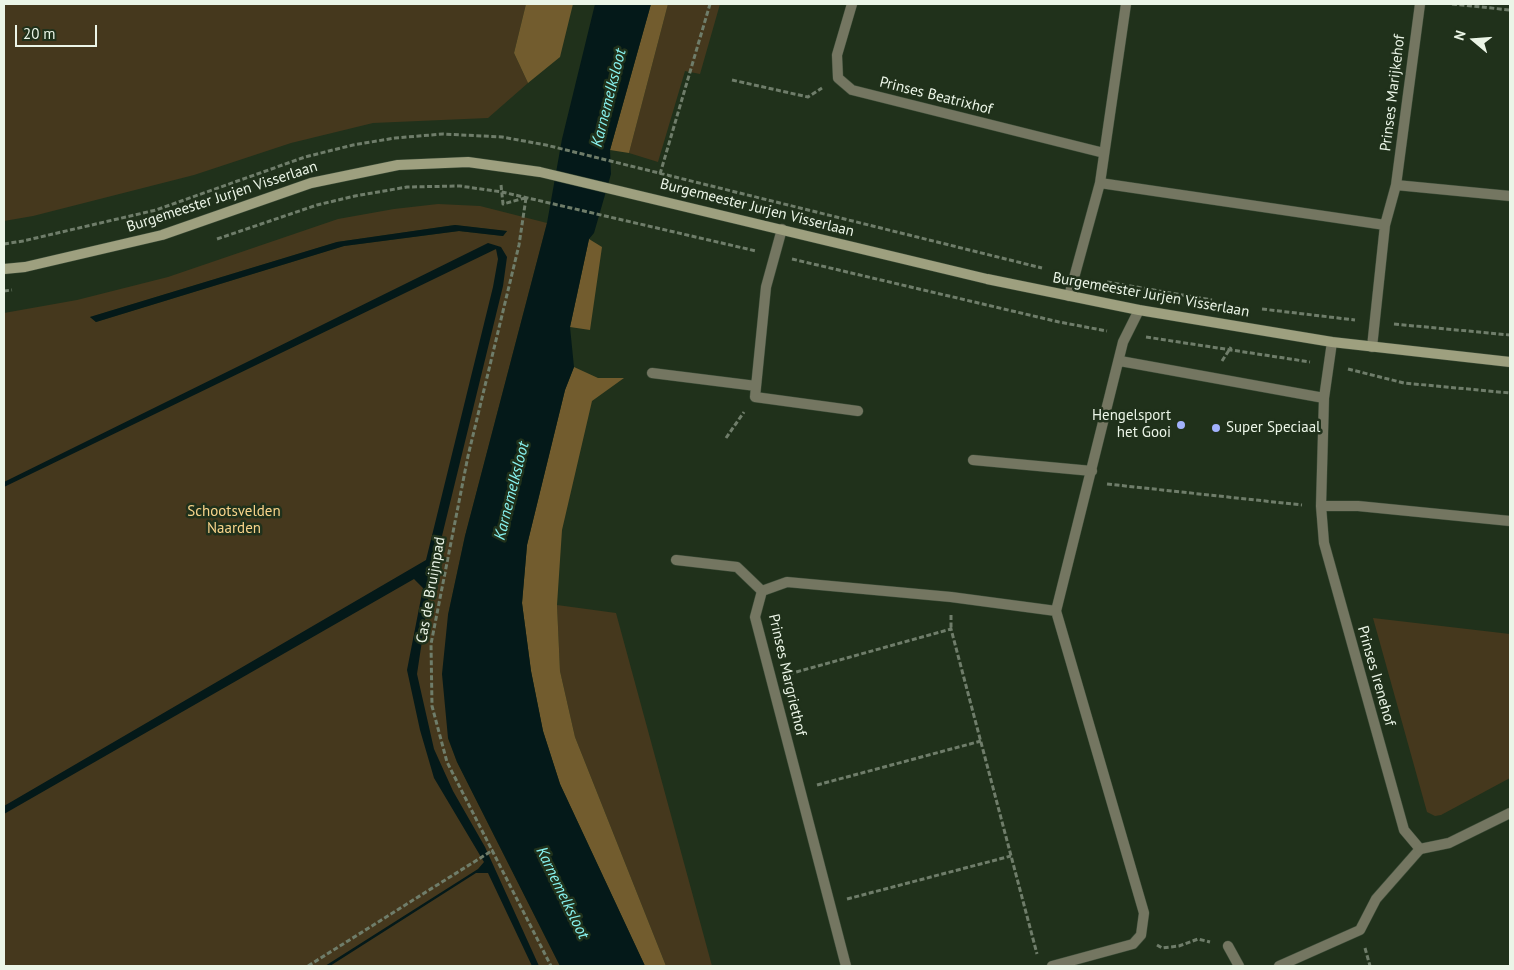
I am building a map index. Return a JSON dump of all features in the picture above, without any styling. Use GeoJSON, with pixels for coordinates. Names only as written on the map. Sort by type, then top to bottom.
{"type":"FeatureCollection","features":[{"type":"Feature","properties":{"kind":"street"},"geometry":{"type":"LineString","coordinates":[[838,78],[837,55],[852,4]]}},
{"type":"Feature","properties":{"kind":"street"},"geometry":{"type":"LineString","coordinates":[[1068,296],[1100,183],[1126,4]]}},
{"type":"Feature","properties":{"kind":"street","name":"Prinses Marijkehof"},"geometry":{"type":"LineString","coordinates":[[1372,347],[1385,225],[1396,185],[1420,4]]}},
{"type":"Feature","properties":{"kind":"street","name":"Prinses Beatrixhof"},"geometry":{"type":"LineString","coordinates":[[838,78],[852,90],[1104,154]]}},
{"type":"Feature","properties":{"kind":"street","name":"Burgemeester Jurjen Visserlaan"},"geometry":{"type":"LineString","coordinates":[[4,269],[25,267],[162,235],[311,182],[398,165],[468,162],[540,172],[1068,296],[1139,310],[1332,342],[1510,362]]}},
{"type":"Feature","properties":{"kind":"street"},"geometry":{"type":"LineString","coordinates":[[1100,183],[1385,225]]}},
{"type":"Feature","properties":{"kind":"street"},"geometry":{"type":"LineString","coordinates":[[1396,185],[1510,196]]}},
{"type":"Feature","properties":{"kind":"street"},"geometry":{"type":"LineString","coordinates":[[782,229],[766,287],[754,397],[858,411]]}},
{"type":"Feature","properties":{"kind":"street"},"geometry":{"type":"LineString","coordinates":[[1052,966],[1133,944],[1140,935],[1144,913],[1056,610],[1120,361],[1123,342],[1139,310]]}},
{"type":"Feature","properties":{"kind":"street","name":"Prinses Irenehof"},"geometry":{"type":"LineString","coordinates":[[1332,342],[1324,398],[1321,506],[1324,543],[1404,830],[1420,849]]}},
{"type":"Feature","properties":{"kind":"street"},"geometry":{"type":"LineString","coordinates":[[1120,361],[1324,398]]}},
{"type":"Feature","properties":{"kind":"street"},"geometry":{"type":"LineString","coordinates":[[652,373],[756,386]]}},
{"type":"Feature","properties":{"kind":"street"},"geometry":{"type":"LineString","coordinates":[[973,460],[1092,471]]}},
{"type":"Feature","properties":{"kind":"street"},"geometry":{"type":"LineString","coordinates":[[1321,506],[1358,506],[1510,521]]}},
{"type":"Feature","properties":{"kind":"street"},"geometry":{"type":"LineString","coordinates":[[676,560],[737,567],[762,592],[787,582],[951,597],[1056,610]]}},
{"type":"Feature","properties":{"kind":"street","name":"Prinses Margriethof"},"geometry":{"type":"LineString","coordinates":[[762,592],[754,617],[846,966]]}},
{"type":"Feature","properties":{"kind":"street"},"geometry":{"type":"LineString","coordinates":[[1279,966],[1360,930],[1376,899],[1420,849],[1449,843],[1510,813]]}},
{"type":"Feature","properties":{"kind":"street"},"geometry":{"type":"LineString","coordinates":[[1228,946],[1239,966]]}},
{"type":"Feature","properties":{"kind":"path"},"geometry":{"type":"LineString","coordinates":[[660,174],[710,4]]}},
{"type":"Feature","properties":{"kind":"path"},"geometry":{"type":"LineString","coordinates":[[1452,4],[1510,10]]}},
{"type":"Feature","properties":{"kind":"path"},"geometry":{"type":"LineString","coordinates":[[732,80],[808,97],[838,78]]}},
{"type":"Feature","properties":{"kind":"path","name":"Burgemeester Jurjen Visserlaan"},"geometry":{"type":"LineString","coordinates":[[546,145],[643,170]]}},
{"type":"Feature","properties":{"kind":"path"},"geometry":{"type":"LineString","coordinates":[[214,240],[317,205],[407,187],[460,186],[526,198],[630,222]]}},
{"type":"Feature","properties":{"kind":"path"},"geometry":{"type":"LineString","coordinates":[[503,204],[526,198]]}},
{"type":"Feature","properties":{"kind":"path","name":"Cas de Bruijnpad"},"geometry":{"type":"LineString","coordinates":[[526,198],[519,245],[468,456],[431,644],[432,706],[447,762],[551,966]]}},
{"type":"Feature","properties":{"kind":"path"},"geometry":{"type":"LineString","coordinates":[[4,291],[20,289]]}},
{"type":"Feature","properties":{"kind":"path"},"geometry":{"type":"LineString","coordinates":[[726,438],[754,397]]}},
{"type":"Feature","properties":{"kind":"path"},"geometry":{"type":"LineString","coordinates":[[1089,482],[1321,506]]}},
{"type":"Feature","properties":{"kind":"path"},"geometry":{"type":"LineString","coordinates":[[771,679],[951,629],[1038,957]]}},
{"type":"Feature","properties":{"kind":"path"},"geometry":{"type":"LineString","coordinates":[[800,790],[981,741]]}},
{"type":"Feature","properties":{"kind":"path"},"geometry":{"type":"LineString","coordinates":[[308,966],[491,851]]}},
{"type":"Feature","properties":{"kind":"path"},"geometry":{"type":"LineString","coordinates":[[830,903],[1011,856]]}},
{"type":"Feature","properties":{"kind":"path"},"geometry":{"type":"LineString","coordinates":[[1140,935],[1162,948],[1180,946],[1198,939],[1228,946]]}},
{"type":"Feature","properties":{"kind":"green space"},"geometry":{"type":"Polygon","coordinates":[[[4,4],[526,4],[514,53],[528,83],[488,118],[373,123],[291,143],[194,175],[33,216],[4,221],[4,4]]]}},
{"type":"Feature","properties":{"kind":"green space"},"geometry":{"type":"Polygon","coordinates":[[[668,4],[720,4],[700,74],[685,71],[658,162],[629,153],[668,4]]]}},
{"type":"Feature","properties":{"kind":"green space","name":"Schootsvelden Naarden"},"geometry":{"type":"Polygon","coordinates":[[[438,204],[480,206],[547,223],[465,536],[448,615],[448,738],[457,762],[560,966],[4,966],[4,313],[77,300],[168,277],[338,219],[394,209],[438,204]],[[455,225],[337,242],[90,317],[96,322],[344,246],[459,231],[503,236],[507,231],[455,225]]]}},
{"type":"Feature","properties":{"kind":"green space"},"geometry":{"type":"Polygon","coordinates":[[[557,605],[616,613],[712,966],[666,966],[575,737],[560,671],[557,605]]]}},
{"type":"Feature","properties":{"kind":"green space"},"geometry":{"type":"Polygon","coordinates":[[[1373,618],[1510,634],[1510,778],[1441,815],[1435,816],[1427,812],[1373,618]]]}},
{"type":"Feature","properties":{"kind":"shaded area"},"geometry":{"type":"Polygon","coordinates":[[[526,4],[573,4],[560,57],[528,83],[514,53],[526,4]]]}},
{"type":"Feature","properties":{"kind":"shaded area"},"geometry":{"type":"Polygon","coordinates":[[[651,4],[668,4],[629,153],[610,150],[651,4]]]}},
{"type":"Feature","properties":{"kind":"shaded area"},"geometry":{"type":"Polygon","coordinates":[[[589,239],[602,247],[590,330],[570,327],[589,239]]]}},
{"type":"Feature","properties":{"kind":"shaded area"},"geometry":{"type":"Polygon","coordinates":[[[574,367],[598,378],[624,378],[592,401],[562,530],[557,605],[560,671],[575,737],[666,966],[645,966],[560,784],[543,731],[531,671],[522,603],[527,545],[565,390],[574,367]]]}},
{"type":"Feature","properties":{"kind":"water","name":"Karnemelksloot"},"geometry":{"type":"Polygon","coordinates":[[[595,4],[651,4],[610,150],[611,174],[594,233],[589,239],[570,327],[574,367],[565,390],[527,545],[522,603],[531,671],[543,731],[560,784],[645,966],[560,966],[457,762],[448,738],[442,674],[448,615],[465,536],[547,223],[562,139],[595,4]]]}},
{"type":"Feature","properties":{"kind":"water"},"geometry":{"type":"Polygon","coordinates":[[[455,225],[507,231],[503,236],[459,231],[344,246],[96,322],[90,317],[337,242],[455,225]]]}},
{"type":"Feature","properties":{"kind":"water"},"geometry":{"type":"Polygon","coordinates":[[[488,243],[501,247],[507,257],[503,286],[431,581],[417,674],[434,749],[453,791],[485,847],[539,966],[532,966],[488,873],[476,873],[330,966],[325,966],[478,869],[484,862],[434,778],[420,730],[407,670],[423,588],[414,579],[4,814],[4,806],[426,560],[493,287],[498,259],[496,249],[4,487],[4,482],[488,243]]]}},
{"type":"Feature","properties":{"kind":"place","name":"Hengelsport het Gooi"},"geometry":{"type":"Point","coordinates":[1181,425]}},
{"type":"Feature","properties":{"kind":"place","name":"Super Speciaal"},"geometry":{"type":"Point","coordinates":[1216,428]}}]}
